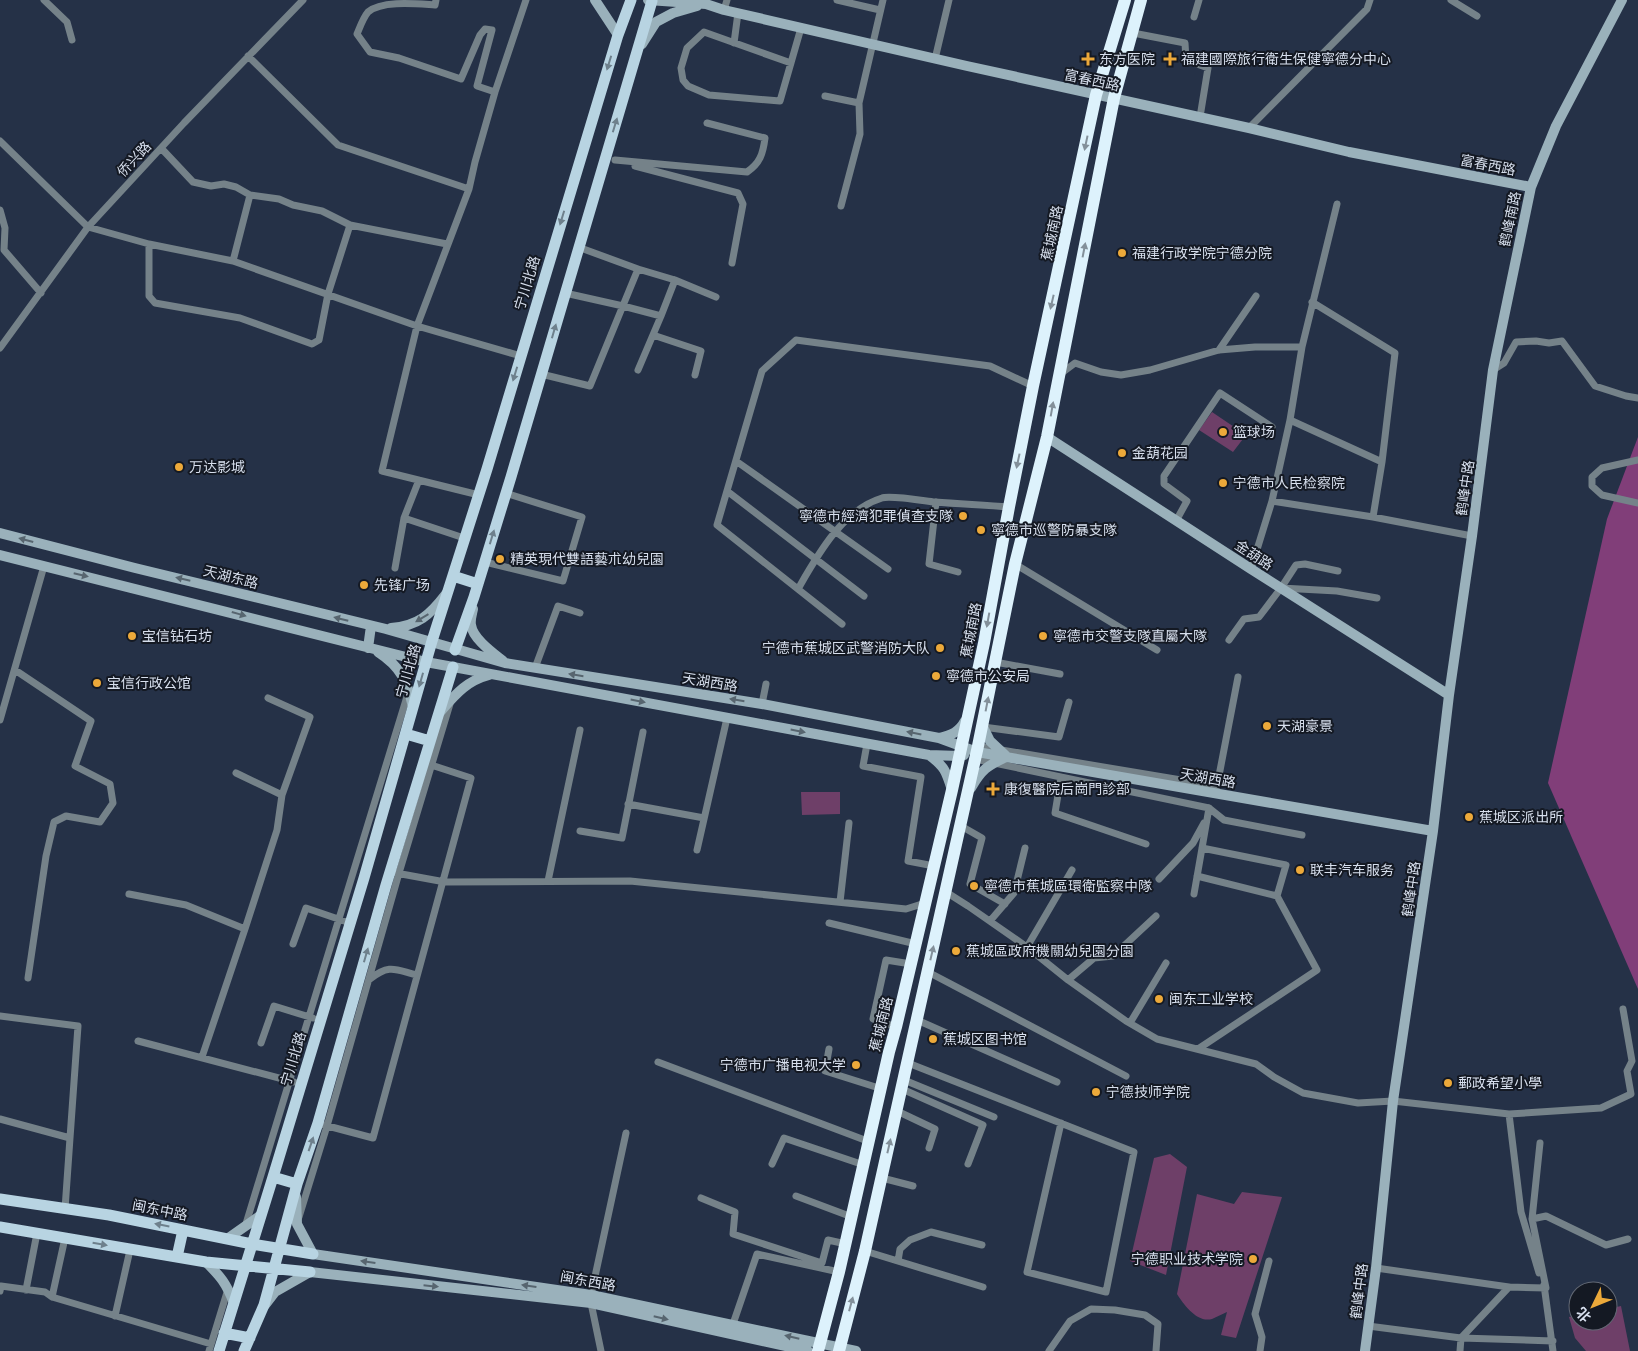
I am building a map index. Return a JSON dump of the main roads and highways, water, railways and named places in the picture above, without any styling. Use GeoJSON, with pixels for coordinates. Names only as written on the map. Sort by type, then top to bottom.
{"type":"FeatureCollection","features":[{"type":"Feature","properties":{"kind":"highway","name":"蕉城南路"},"geometry":{"type":"LineString","coordinates":[[818,1347],[846,1244],[889,1052],[952,790],[984,643],[1008,507],[1033,386],[1096,95],[1125,0]]}},
{"type":"Feature","properties":{"kind":"highway"},"geometry":{"type":"LineString","coordinates":[[839,1349],[882,1178],[961,826],[1015,564],[1047,437],[1114,98],[1141,0]]}},
{"type":"Feature","properties":{"kind":"main road"},"geometry":{"type":"LineString","coordinates":[[595,0],[618,35]]}},
{"type":"Feature","properties":{"kind":"main road","name":"宁川北路"},"geometry":{"type":"LineString","coordinates":[[213,1349],[224,1333],[246,1266],[302,1084],[315,1019],[350,923],[432,642],[479,495],[630,0]]}},
{"type":"Feature","properties":{"kind":"main road"},"geometry":{"type":"LineString","coordinates":[[244,1351],[264,1305],[296,1187],[323,1125],[356,990],[427,764],[430,741],[452,667],[455,650],[485,562],[578,247],[610,159],[651,0]]}},
{"type":"Feature","properties":{"kind":"main road","name":"富春西路"},"geometry":{"type":"LineString","coordinates":[[651,0],[703,2],[725,5],[738,13],[935,59],[1249,128],[1348,152],[1531,187]]}},
{"type":"Feature","properties":{"kind":"main road","name":"鹤峰南路"},"geometry":{"type":"LineString","coordinates":[[1486,432],[1494,370],[1531,187],[1556,126],[1622,0]]}},
{"type":"Feature","properties":{"kind":"main road"},"geometry":{"type":"LineString","coordinates":[[638,49],[656,22],[673,13],[703,2]]}},
{"type":"Feature","properties":{"kind":"main road","name":"鹤峰中路"},"geometry":{"type":"LineString","coordinates":[[1365,1351],[1394,1101],[1433,831],[1449,695],[1486,432]]}},
{"type":"Feature","properties":{"kind":"main road","name":"金葫路"},"geometry":{"type":"LineString","coordinates":[[1047,437],[1449,695]]}},
{"type":"Feature","properties":{"kind":"main road","name":"天湖东路"},"geometry":{"type":"LineString","coordinates":[[0,533],[386,629],[455,650]]}},
{"type":"Feature","properties":{"kind":"main road"},"geometry":{"type":"LineString","coordinates":[[0,555],[426,662],[929,755],[959,751],[977,752]]}},
{"type":"Feature","properties":{"kind":"main road"},"geometry":{"type":"LineString","coordinates":[[453,576],[478,584]]}},
{"type":"Feature","properties":{"kind":"main road"},"geometry":{"type":"LineString","coordinates":[[386,629],[402,627],[424,617],[432,612],[448,591]]}},
{"type":"Feature","properties":{"kind":"main road"},"geometry":{"type":"LineString","coordinates":[[474,598],[471,626],[484,646],[506,663]]}},
{"type":"Feature","properties":{"kind":"main road"},"geometry":{"type":"LineString","coordinates":[[371,626],[371,649]]}},
{"type":"Feature","properties":{"kind":"main road"},"geometry":{"type":"LineString","coordinates":[[371,649],[388,658],[401,672],[407,682],[414,707]]}},
{"type":"Feature","properties":{"kind":"main road","name":"天湖西路"},"geometry":{"type":"LineString","coordinates":[[455,650],[506,663],[762,704],[939,738],[959,751]]}},
{"type":"Feature","properties":{"kind":"main road"},"geometry":{"type":"LineString","coordinates":[[515,678],[518,665]]}},
{"type":"Feature","properties":{"kind":"main road"},"geometry":{"type":"LineString","coordinates":[[438,715],[465,685],[476,678],[492,674]]}},
{"type":"Feature","properties":{"kind":"main road"},"geometry":{"type":"LineString","coordinates":[[939,738],[951,736],[960,729],[968,713]]}},
{"type":"Feature","properties":{"kind":"main road"},"geometry":{"type":"LineString","coordinates":[[968,791],[987,766],[1007,757],[990,741],[982,727]]}},
{"type":"Feature","properties":{"kind":"main road"},"geometry":{"type":"LineString","coordinates":[[406,734],[430,741]]}},
{"type":"Feature","properties":{"kind":"main road","name":"天湖西路"},"geometry":{"type":"LineString","coordinates":[[977,752],[1433,831]]}},
{"type":"Feature","properties":{"kind":"main road"},"geometry":{"type":"LineString","coordinates":[[929,755],[947,773],[952,790]]}},
{"type":"Feature","properties":{"kind":"main road"},"geometry":{"type":"LineString","coordinates":[[273,1178],[296,1187]]}},
{"type":"Feature","properties":{"kind":"main road"},"geometry":{"type":"LineString","coordinates":[[296,1187],[297,1224],[313,1254]]}},
{"type":"Feature","properties":{"kind":"main road","name":"闽东中路"},"geometry":{"type":"LineString","coordinates":[[0,1199],[109,1215],[252,1244],[313,1254]]}},
{"type":"Feature","properties":{"kind":"main road"},"geometry":{"type":"LineString","coordinates":[[227,1239],[261,1215]]}},
{"type":"Feature","properties":{"kind":"main road"},"geometry":{"type":"LineString","coordinates":[[0,1227],[206,1262],[310,1272]]}},
{"type":"Feature","properties":{"kind":"main road"},"geometry":{"type":"LineString","coordinates":[[177,1257],[183,1230]]}},
{"type":"Feature","properties":{"kind":"main road","name":"闽东西路"},"geometry":{"type":"LineString","coordinates":[[313,1254],[733,1324],[818,1347],[856,1351]]}},
{"type":"Feature","properties":{"kind":"main road"},"geometry":{"type":"LineString","coordinates":[[206,1262],[221,1276],[234,1303]]}},
{"type":"Feature","properties":{"kind":"main road"},"geometry":{"type":"LineString","coordinates":[[264,1305],[275,1292],[310,1272]]}},
{"type":"Feature","properties":{"kind":"main road","name":"闽东西路"},"geometry":{"type":"LineString","coordinates":[[310,1272],[591,1299],[808,1351]]}},
{"type":"Feature","properties":{"kind":"main road"},"geometry":{"type":"LineString","coordinates":[[224,1333],[250,1338]]}},
{"type":"Feature","properties":{"kind":"place","name":"东方医院"},"geometry":{"type":"Point","coordinates":[1088,59]}},
{"type":"Feature","properties":{"kind":"place","name":"福建國際旅行衛生保健寧德分中心"},"geometry":{"type":"Point","coordinates":[1170,59]}},
{"type":"Feature","properties":{"kind":"place","name":"福建行政学院宁德分院"},"geometry":{"type":"Point","coordinates":[1122,253]}},
{"type":"Feature","properties":{"kind":"place","name":"篮球场"},"geometry":{"type":"Point","coordinates":[1223,432]}},
{"type":"Feature","properties":{"kind":"place","name":"金葫花园"},"geometry":{"type":"Point","coordinates":[1122,453]}},
{"type":"Feature","properties":{"kind":"place","name":"万达影城"},"geometry":{"type":"Point","coordinates":[179,467]}},
{"type":"Feature","properties":{"kind":"place","name":"宁德市人民检察院"},"geometry":{"type":"Point","coordinates":[1223,483]}},
{"type":"Feature","properties":{"kind":"place","name":"寧德市經濟犯罪偵查支隊"},"geometry":{"type":"Point","coordinates":[963,516]}},
{"type":"Feature","properties":{"kind":"place","name":"寧德市巡警防暴支隊"},"geometry":{"type":"Point","coordinates":[981,530]}},
{"type":"Feature","properties":{"kind":"place","name":"精英現代雙語藝朮幼兒園"},"geometry":{"type":"Point","coordinates":[500,559]}},
{"type":"Feature","properties":{"kind":"place","name":"先锋广场"},"geometry":{"type":"Point","coordinates":[364,585]}},
{"type":"Feature","properties":{"kind":"place","name":"宝信钻石坊"},"geometry":{"type":"Point","coordinates":[132,636]}},
{"type":"Feature","properties":{"kind":"place","name":"寧德市交警支隊直屬大隊"},"geometry":{"type":"Point","coordinates":[1043,636]}},
{"type":"Feature","properties":{"kind":"place","name":"宁德市蕉城区武警消防大队"},"geometry":{"type":"Point","coordinates":[940,648]}},
{"type":"Feature","properties":{"kind":"place","name":"寧德市公安局"},"geometry":{"type":"Point","coordinates":[936,676]}},
{"type":"Feature","properties":{"kind":"place","name":"宝信行政公馆"},"geometry":{"type":"Point","coordinates":[97,683]}},
{"type":"Feature","properties":{"kind":"place","name":"天湖豪景"},"geometry":{"type":"Point","coordinates":[1267,726]}},
{"type":"Feature","properties":{"kind":"place","name":"康復醫院后崗門診部"},"geometry":{"type":"Point","coordinates":[993,789]}},
{"type":"Feature","properties":{"kind":"place","name":"蕉城区派出所"},"geometry":{"type":"Point","coordinates":[1469,817]}},
{"type":"Feature","properties":{"kind":"place","name":"联丰汽车服务"},"geometry":{"type":"Point","coordinates":[1300,870]}},
{"type":"Feature","properties":{"kind":"place","name":"寧德市蕉城區環衛監察中隊"},"geometry":{"type":"Point","coordinates":[974,886]}},
{"type":"Feature","properties":{"kind":"place","name":"蕉城區政府機關幼兒園分園"},"geometry":{"type":"Point","coordinates":[956,951]}},
{"type":"Feature","properties":{"kind":"place","name":"闽东工业学校"},"geometry":{"type":"Point","coordinates":[1159,999]}},
{"type":"Feature","properties":{"kind":"place","name":"蕉城区图书馆"},"geometry":{"type":"Point","coordinates":[933,1039]}},
{"type":"Feature","properties":{"kind":"place","name":"宁德市广播电视大学"},"geometry":{"type":"Point","coordinates":[856,1065]}},
{"type":"Feature","properties":{"kind":"place","name":"郵政希望小學"},"geometry":{"type":"Point","coordinates":[1448,1083]}},
{"type":"Feature","properties":{"kind":"place","name":"宁德技师学院"},"geometry":{"type":"Point","coordinates":[1096,1092]}},
{"type":"Feature","properties":{"kind":"place","name":"宁德职业技术学院"},"geometry":{"type":"Point","coordinates":[1253,1259]}}]}
